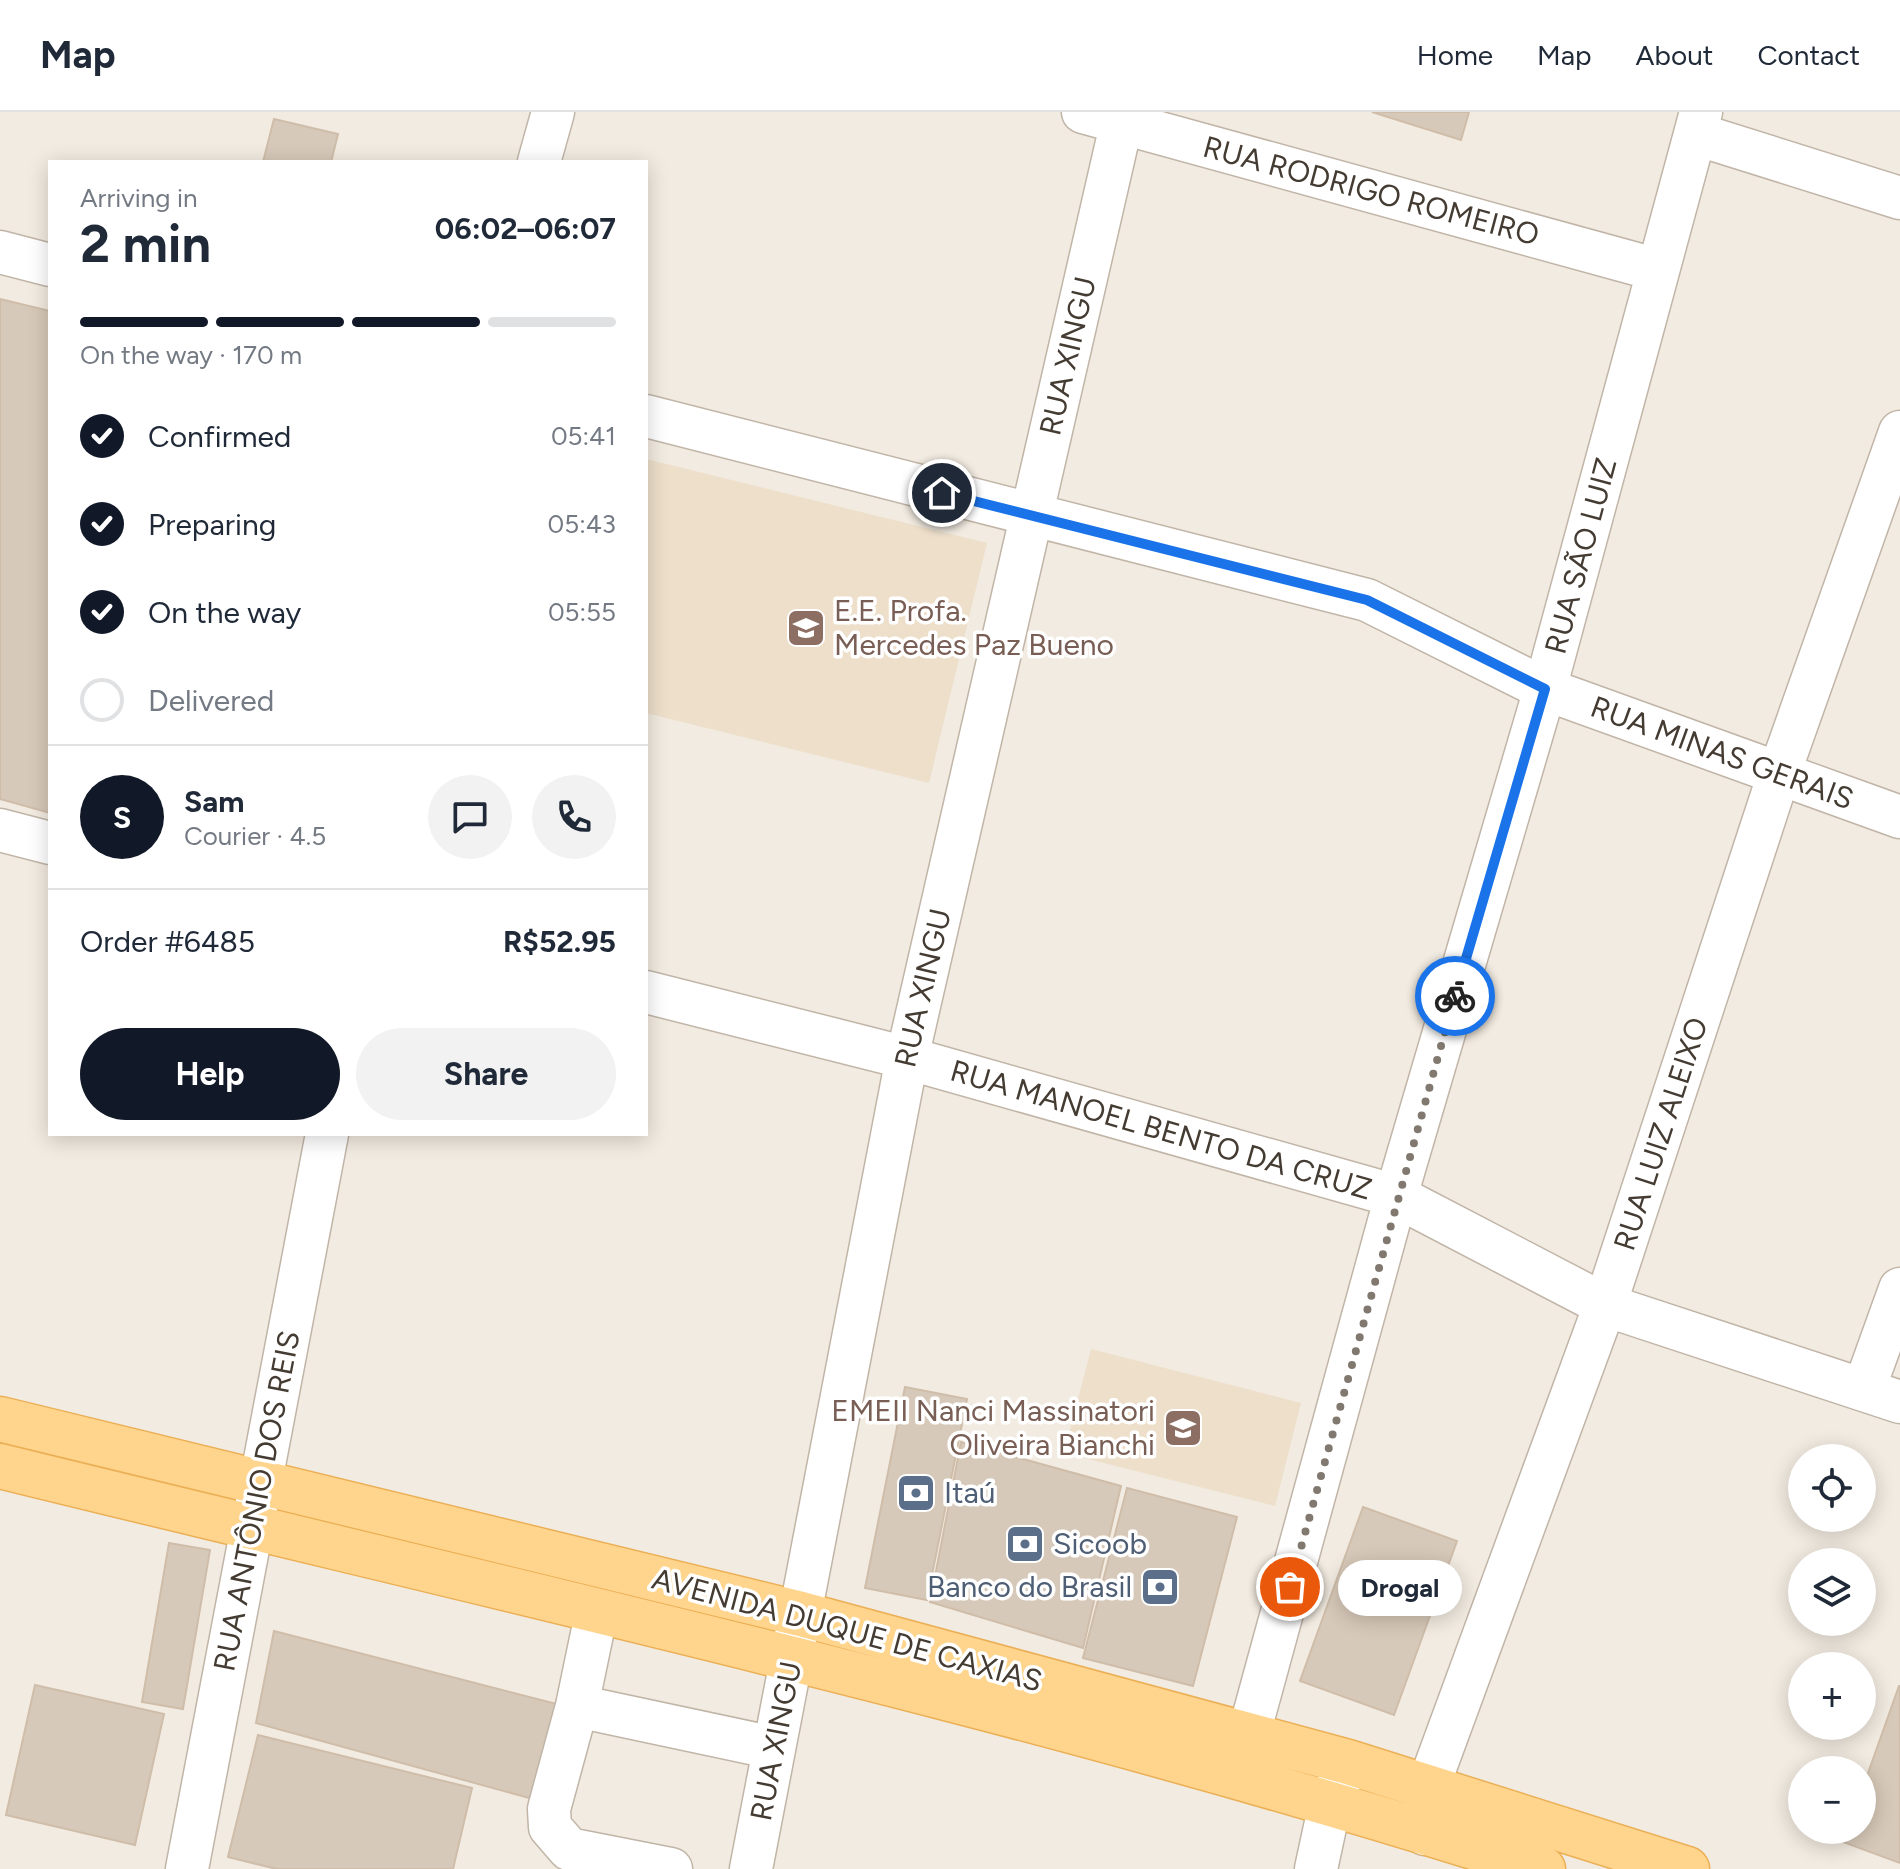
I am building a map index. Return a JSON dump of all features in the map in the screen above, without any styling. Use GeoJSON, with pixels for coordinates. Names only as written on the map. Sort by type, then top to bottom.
{"type":"FeatureCollection","features":[{"type":"Feature","properties":{"kind":"main road","name":"AVENIDA DUQUE DE CAXIAS"},"geometry":{"type":"LineString","coordinates":[[0,1419],[260,1485],[801,1614],[1348,1762],[1687,1869]]}},
{"type":"Feature","properties":{"kind":"main road","name":"AVENIDA DUQUE DE CAXIAS"},"geometry":{"type":"LineString","coordinates":[[0,1466],[792,1657],[1330,1804],[1538,1868]]}},
{"type":"Feature","properties":{"kind":"street"},"geometry":{"type":"LineString","coordinates":[[540,160],[553,112]]}},
{"type":"Feature","properties":{"kind":"street","name":"RUA RODRIGO ROMEIRO"},"geometry":{"type":"LineString","coordinates":[[1109,115],[1658,270]]}},
{"type":"Feature","properties":{"kind":"street","name":"RUA XINGU"},"geometry":{"type":"LineString","coordinates":[[751,1869],[907,1058],[1031,516],[1109,115]]}},
{"type":"Feature","properties":{"kind":"street"},"geometry":{"type":"LineString","coordinates":[[1698,123],[1900,198]]}},
{"type":"Feature","properties":{"kind":"street","name":"RUA SÃO LUIZ"},"geometry":{"type":"LineString","coordinates":[[1248,1737],[1396,1196],[1545,689],[1698,123]]}},
{"type":"Feature","properties":{"kind":"street"},"geometry":{"type":"LineString","coordinates":[[0,252],[48,264]]}},
{"type":"Feature","properties":{"kind":"street","name":"RUA MINAS GERAIS"},"geometry":{"type":"LineString","coordinates":[[648,417],[1367,600],[1545,689],[1900,817]]}},
{"type":"Feature","properties":{"kind":"street","name":"RUA LUIZ ALEIXO"},"geometry":{"type":"LineString","coordinates":[[1425,1834],[1428,1787],[1605,1305],[1779,774],[1900,432]]}},
{"type":"Feature","properties":{"kind":"street"},"geometry":{"type":"LineString","coordinates":[[0,830],[48,842]]}},
{"type":"Feature","properties":{"kind":"street","name":"RUA MANOEL BENTO DA CRUZ"},"geometry":{"type":"LineString","coordinates":[[648,993],[907,1058],[1396,1196],[1605,1305],[1882,1396]]}},
{"type":"Feature","properties":{"kind":"street","name":"RUA ANTÔNIO DOS REIS"},"geometry":{"type":"LineString","coordinates":[[187,1869],[327,1136]]}},
{"type":"Feature","properties":{"kind":"street"},"geometry":{"type":"LineString","coordinates":[[1882,1396],[1900,1289]]}},
{"type":"Feature","properties":{"kind":"street"},"geometry":{"type":"LineString","coordinates":[[597,1610],[577,1706],[549,1809],[550,1827],[555,1837],[569,1849],[671,1869]]}},
{"type":"Feature","properties":{"kind":"street"},"geometry":{"type":"LineString","coordinates":[[577,1706],[774,1748]]}},
{"type":"Feature","properties":{"kind":"street"},"geometry":{"type":"LineString","coordinates":[[1316,1869],[1330,1804],[1348,1762]]}},
{"type":"Feature","properties":{"kind":"shaded area","name":"E.E. Profa. Mercedes Paz Bueno"},"geometry":{"type":"Polygon","coordinates":[[[648,459],[987,543],[929,783],[648,713],[648,459]]]}},
{"type":"Feature","properties":{"kind":"shaded area","name":"EMEII Nanci Massinatori Oliveira Bianchi"},"geometry":{"type":"Polygon","coordinates":[[[1091,1349],[1301,1403],[1275,1506],[1064,1453],[1091,1349]]]}},
{"type":"Feature","properties":{"kind":"building"},"geometry":{"type":"Polygon","coordinates":[[[1372,112],[1469,112],[1461,140],[1372,112]]]}},
{"type":"Feature","properties":{"kind":"building"},"geometry":{"type":"Polygon","coordinates":[[[274,119],[338,134],[332,160],[264,160],[274,119]]]}},
{"type":"Feature","properties":{"kind":"building"},"geometry":{"type":"Polygon","coordinates":[[[0,299],[48,311],[48,812],[0,799],[0,299]]]}},
{"type":"Feature","properties":{"kind":"building","name":"Itaú"},"geometry":{"type":"Polygon","coordinates":[[[905,1387],[967,1399],[927,1600],[865,1588],[905,1387]]]}},
{"type":"Feature","properties":{"kind":"building","name":"Sicoob"},"geometry":{"type":"Polygon","coordinates":[[[961,1442],[1121,1486],[1083,1648],[930,1602],[961,1442]]]}},
{"type":"Feature","properties":{"kind":"building","name":"Banco do Brasil"},"geometry":{"type":"Polygon","coordinates":[[[1127,1488],[1237,1517],[1193,1686],[1083,1658],[1127,1488]]]}},
{"type":"Feature","properties":{"kind":"building"},"geometry":{"type":"Polygon","coordinates":[[[1363,1507],[1457,1541],[1394,1715],[1300,1681],[1363,1507]]]}},
{"type":"Feature","properties":{"kind":"building"},"geometry":{"type":"Polygon","coordinates":[[[169,1543],[210,1550],[183,1709],[142,1702],[169,1543]]]}},
{"type":"Feature","properties":{"kind":"building"},"geometry":{"type":"Polygon","coordinates":[[[274,1631],[568,1707],[544,1802],[256,1723],[274,1631]]]}},
{"type":"Feature","properties":{"kind":"building"},"geometry":{"type":"Polygon","coordinates":[[[35,1685],[164,1714],[135,1845],[6,1815],[35,1685]]]}},
{"type":"Feature","properties":{"kind":"building"},"geometry":{"type":"Polygon","coordinates":[[[1900,1686],[1900,1863],[1848,1844],[1876,1844],[1874,1756],[1900,1686]]]}},
{"type":"Feature","properties":{"kind":"building"},"geometry":{"type":"Polygon","coordinates":[[[258,1735],[472,1788],[453,1869],[277,1869],[228,1857],[258,1735]]]}},
{"type":"Feature","properties":{"kind":"way so far"},"geometry":{"type":"LineString","coordinates":[[1290,1587],[1396,1196],[1455,996]]}},
{"type":"Feature","properties":{"kind":"place","name":"E.E. Profa. Mercedes Paz Bueno"},"geometry":{"type":"Point","coordinates":[806,628]}},
{"type":"Feature","properties":{"kind":"place","name":"EMEII Nanci Massinatori Oliveira Bianchi"},"geometry":{"type":"Point","coordinates":[1183,1428]}},
{"type":"Feature","properties":{"kind":"place","name":"Itaú"},"geometry":{"type":"Point","coordinates":[916,1493]}},
{"type":"Feature","properties":{"kind":"place","name":"Sicoob"},"geometry":{"type":"Point","coordinates":[1025,1544]}},
{"type":"Feature","properties":{"kind":"place","name":"Banco do Brasil"},"geometry":{"type":"Point","coordinates":[1160,1587]}},
{"type":"Feature","properties":{"kind":"place","name":"Drogal"},"geometry":{"type":"Point","coordinates":[1290,1587]}},
{"type":"Feature","properties":{"kind":"route"},"geometry":{"type":"LineString","coordinates":[[942,493],[1367,600],[1545,689],[1455,996]]}}]}
